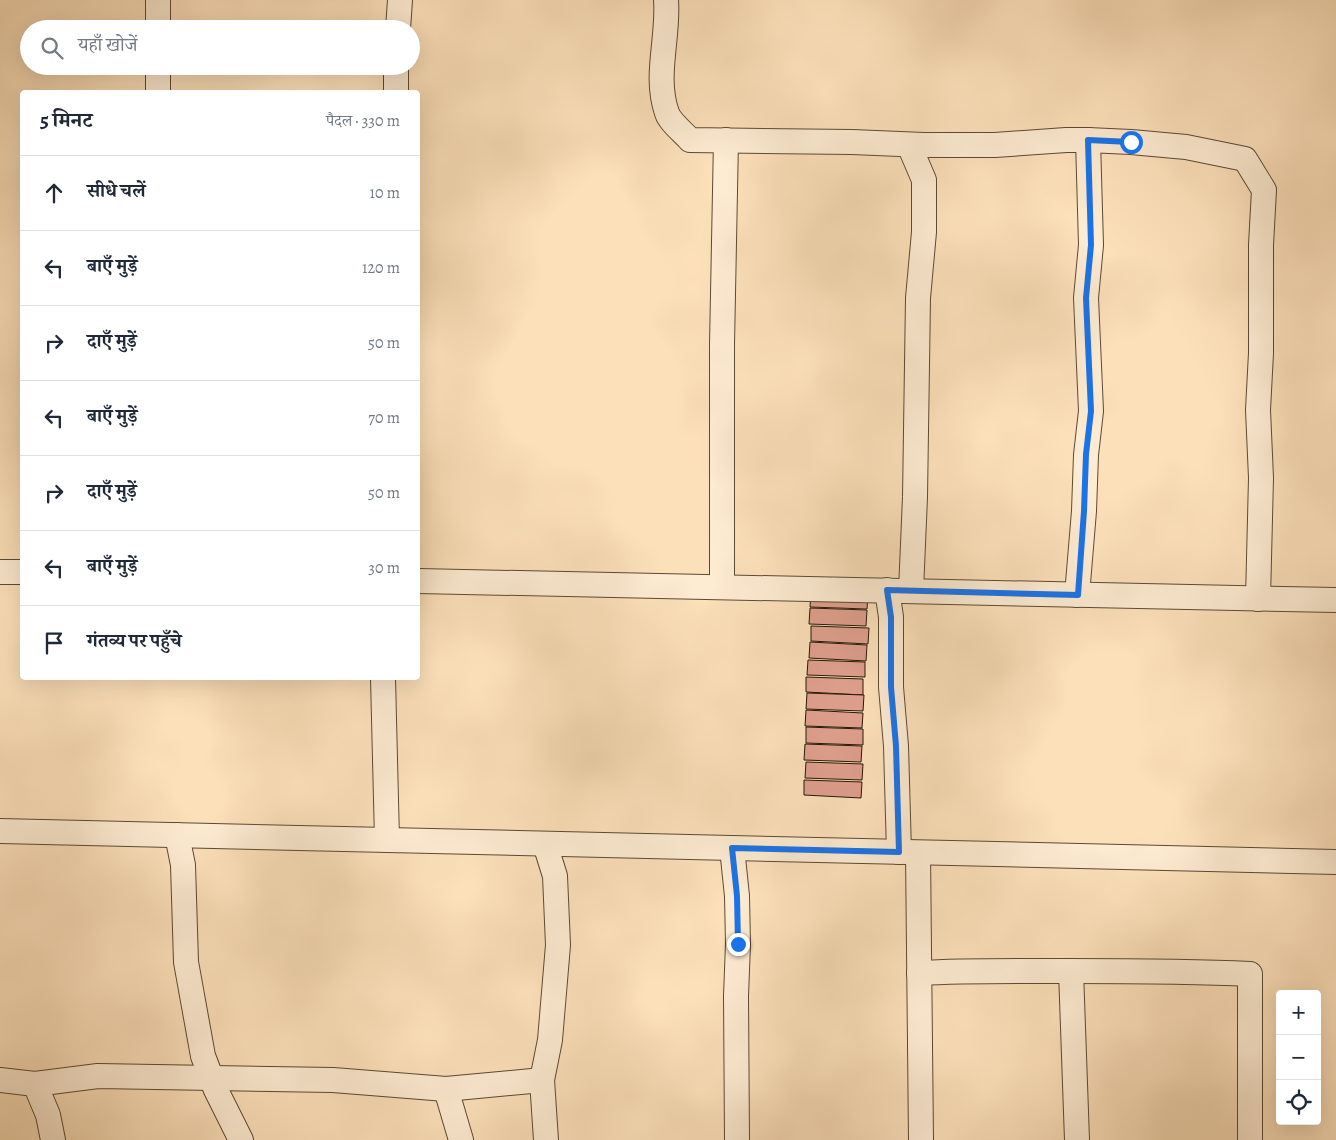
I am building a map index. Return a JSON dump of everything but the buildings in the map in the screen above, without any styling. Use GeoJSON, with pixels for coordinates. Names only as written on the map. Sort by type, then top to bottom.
{"type":"FeatureCollection","features":[{"type":"Feature","properties":{"kind":"street"},"geometry":{"type":"LineString","coordinates":[[158,0],[158,20]]}},
{"type":"Feature","properties":{"kind":"street"},"geometry":{"type":"LineString","coordinates":[[399,20],[400,0]]}},
{"type":"Feature","properties":{"kind":"street"},"geometry":{"type":"LineString","coordinates":[[666,0],[667,14],[660,79],[667,115],[690,140],[852,142],[908,145],[995,145],[1088,140],[1186,147],[1245,159],[1264,190],[1258,410],[1261,478],[1258,599]]}},
{"type":"Feature","properties":{"kind":"street"},"geometry":{"type":"LineString","coordinates":[[158,75],[158,90]]}},
{"type":"Feature","properties":{"kind":"street"},"geometry":{"type":"LineString","coordinates":[[396,75],[396,90]]}},
{"type":"Feature","properties":{"kind":"street"},"geometry":{"type":"LineString","coordinates":[[722,587],[722,345],[726,140]]}},
{"type":"Feature","properties":{"kind":"street"},"geometry":{"type":"LineString","coordinates":[[1078,595],[1086,454],[1091,411],[1086,298],[1091,245],[1088,140]]}},
{"type":"Feature","properties":{"kind":"street"},"geometry":{"type":"LineString","coordinates":[[908,145],[924,180],[924,232],[918,298],[915,497],[911,591]]}},
{"type":"Feature","properties":{"kind":"street"},"geometry":{"type":"LineString","coordinates":[[0,572],[20,572]]}},
{"type":"Feature","properties":{"kind":"street"},"geometry":{"type":"LineString","coordinates":[[420,581],[1336,600]]}},
{"type":"Feature","properties":{"kind":"street"},"geometry":{"type":"LineString","coordinates":[[887,590],[891,617],[891,687],[909,852],[919,973],[921,1140]]}},
{"type":"Feature","properties":{"kind":"street"},"geometry":{"type":"LineString","coordinates":[[383,680],[388,840]]}},
{"type":"Feature","properties":{"kind":"street"},"geometry":{"type":"LineString","coordinates":[[0,831],[1336,862]]}},
{"type":"Feature","properties":{"kind":"street"},"geometry":{"type":"LineString","coordinates":[[177,835],[183,865],[186,962],[203,1056],[212,1079],[242,1140]]}},
{"type":"Feature","properties":{"kind":"street"},"geometry":{"type":"LineString","coordinates":[[545,844],[554,876],[558,944],[550,1040],[542,1080],[546,1140]]}},
{"type":"Feature","properties":{"kind":"street"},"geometry":{"type":"LineString","coordinates":[[732,848],[737,896],[738,944],[736,996],[737,1140]]}},
{"type":"Feature","properties":{"kind":"street"},"geometry":{"type":"LineString","coordinates":[[919,973],[966,970],[1250,974],[1250,1140]]}},
{"type":"Feature","properties":{"kind":"street"},"geometry":{"type":"LineString","coordinates":[[1071,972],[1077,1140]]}},
{"type":"Feature","properties":{"kind":"street"},"geometry":{"type":"LineString","coordinates":[[0,1080],[35,1084],[98,1076],[333,1080],[446,1089],[542,1080]]}},
{"type":"Feature","properties":{"kind":"street"},"geometry":{"type":"LineString","coordinates":[[35,1084],[48,1115],[53,1140]]}},
{"type":"Feature","properties":{"kind":"street"},"geometry":{"type":"LineString","coordinates":[[446,1089],[462,1140]]}},
{"type":"Feature","properties":{"kind":"route"},"geometry":{"type":"LineString","coordinates":[[738,944],[737,896],[732,848],[899,852],[896,746],[891,687],[891,617],[887,590],[1078,595],[1086,454],[1091,411],[1090,353],[1086,298],[1091,245],[1088,140],[1131,142]]}}]}
